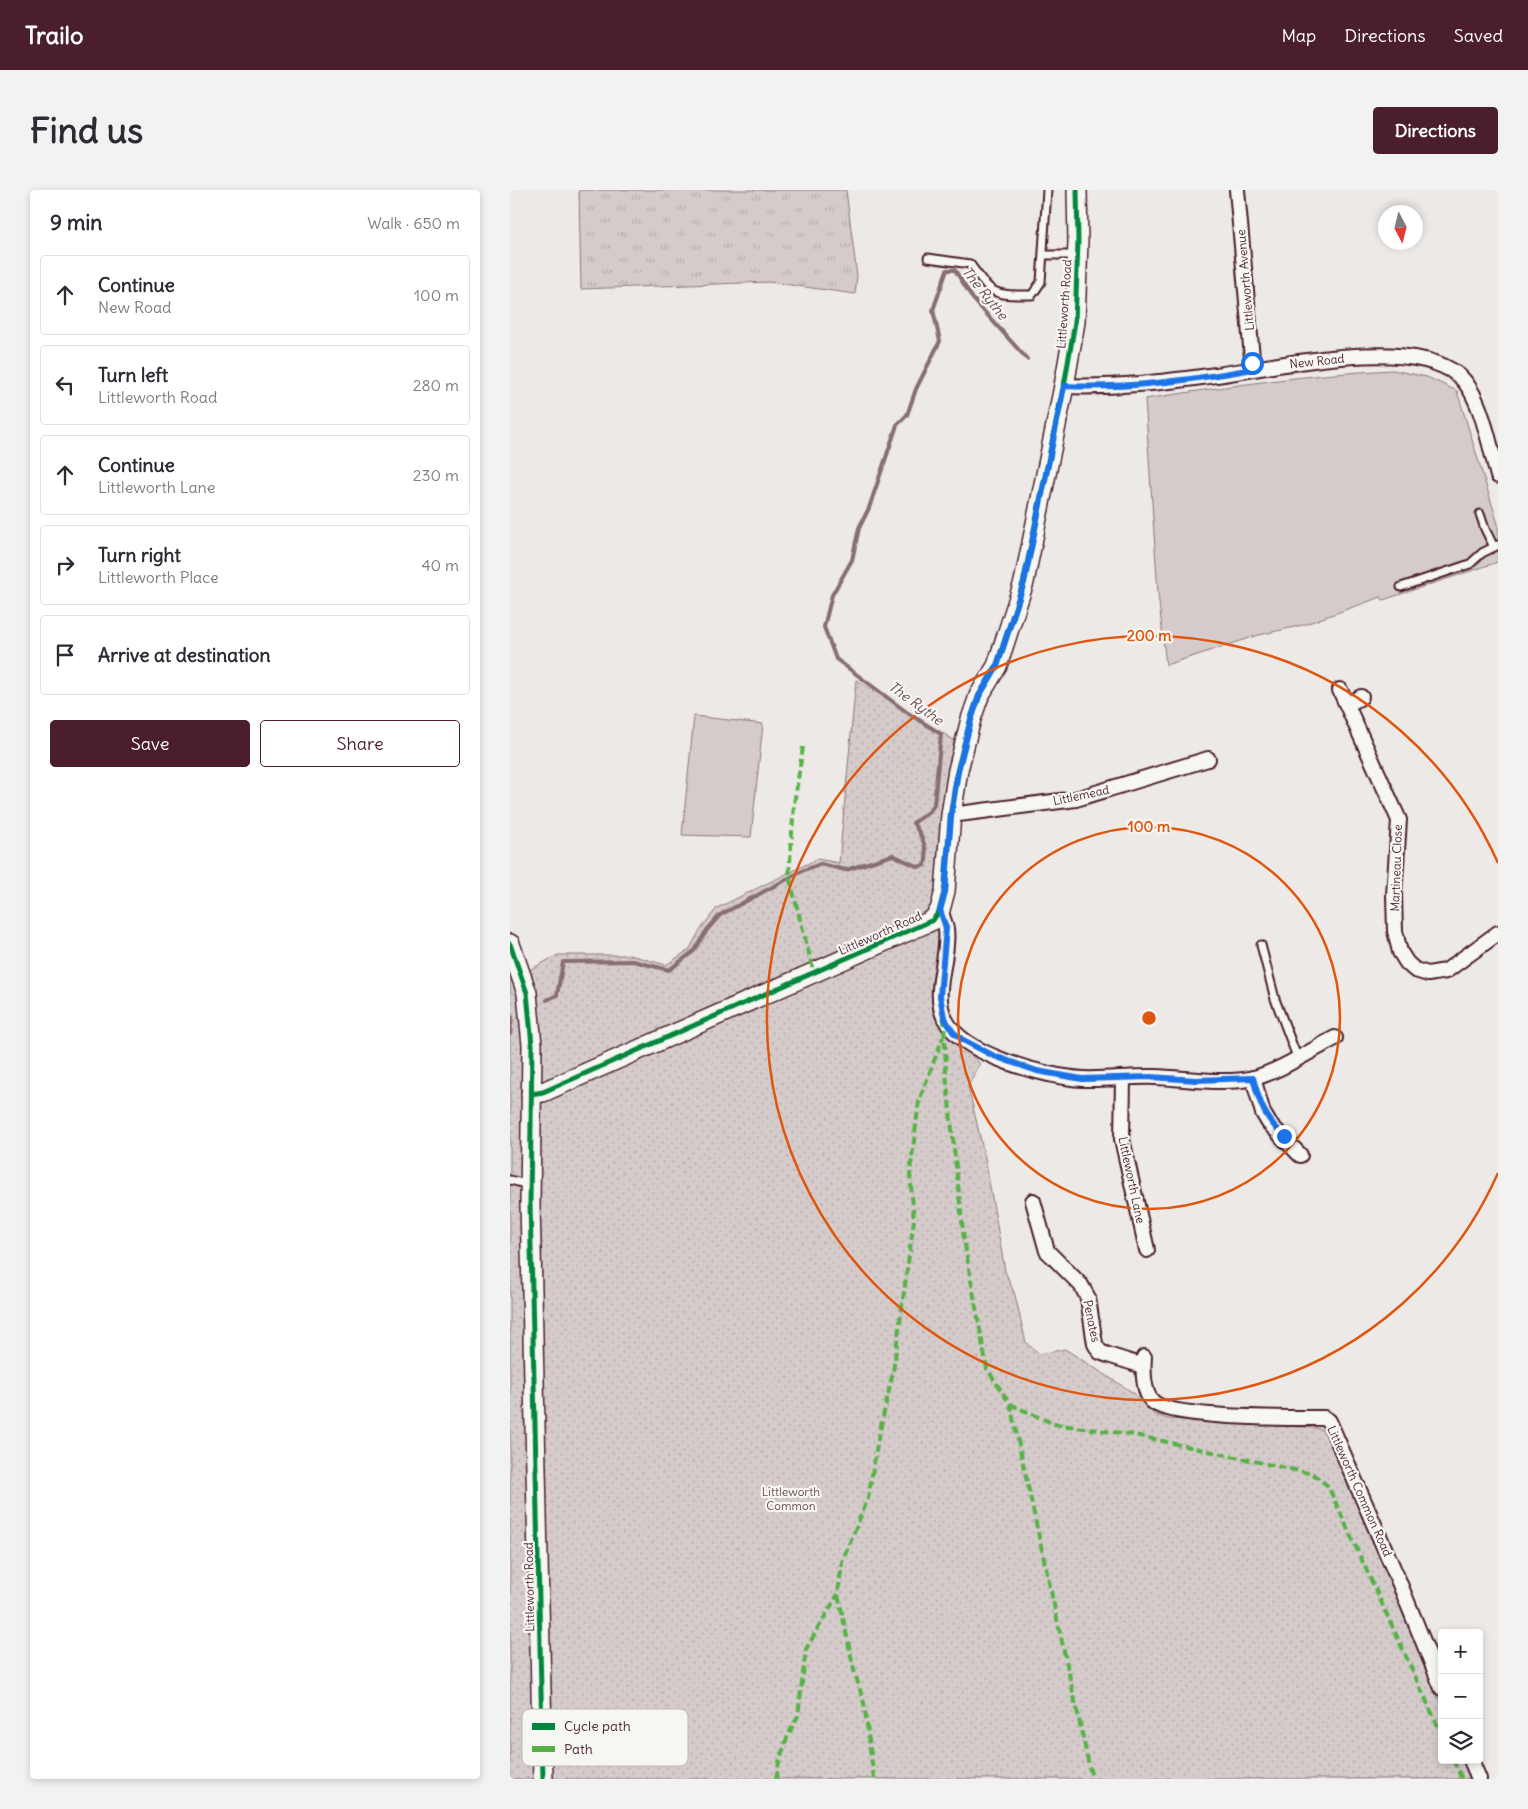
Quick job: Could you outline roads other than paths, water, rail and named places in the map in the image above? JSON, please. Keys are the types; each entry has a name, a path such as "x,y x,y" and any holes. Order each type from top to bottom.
{"street":[{"name":"Littleworth Road","path":"531,1094 543,1092 932,920 940,910 945,891 951,815 958,770 979,696 997,666 1024,582 1064,386 1074,322 1077,255 1076,190"},
{"name":"Littleworth Avenue","path":"1237,190 1253,369"},
{"name":"New Road","path":"1064,386 1132,385 1339,358 1384,356 1418,359 1447,367 1459,376 1476,401 1498,476"},
{"name":"Martineau Close","path":"1340,690 1399,820 1394,895 1395,931 1400,952 1407,963 1415,970 1428,974 1446,971 1498,933"},
{"path":"1347,704 1361,697"},
{"name":"Littlemead","path":"951,815 1076,799 1208,759"},
{"path":"940,910 946,928 940,996 944,1017 953,1032 994,1056 1037,1071 1082,1079 1150,1077 1196,1080 1253,1078 1335,1038"},
{"name":"Littleworth Road","path":"512,951 527,993 530,1016 530,1185 541,1709"},
{"path":"1253,1078 1263,1113 1269,1123 1299,1157"},
{"name":"Littleworth Lane","path":"1124,1079 1122,1138 1147,1250"},
{"name":"Penates","path":"1033,1201 1047,1251 1081,1285 1088,1298 1095,1344 1100,1352 1144,1361"},
{"name":"Littleworth Common Road","path":"1144,1361 1146,1386 1152,1401 1167,1410 1261,1417 1324,1418 1329,1421 1397,1576 1438,1678"},
{"path":"1473,1764 1479,1779"},
{"name":"Littleworth Road","path":"543,1766 543,1779"}],"lane":[{"path":"928,258 970,264 989,289 995,293 1032,295 1040,282 1044,255 1047,190"},
{"path":"1044,255 1077,255"},
{"path":"1401,587 1470,564 1496,546 1485,529 1480,514"},
{"path":"1261,945 1275,999 1297,1057"},
{"path":"510,1180 530,1185"}],"waterway":[{"name":"The Rythe","path":"547,1000 557,995 563,962 633,961 669,970 694,951 707,930 720,915 804,870 820,864 846,870 893,855 918,867 925,865 924,843 913,823 929,812 934,805 941,734 908,713 836,659 824,627 832,595 852,560 859,528 869,508 897,425 907,415 916,389 940,341 933,310 947,270 955,270 973,299 1027,359"},
{"name":"The Rythe","path":"510,1034 512,1017"}],"park label":[{"name":"Littleworth Common","path":"791,1498"}]}
